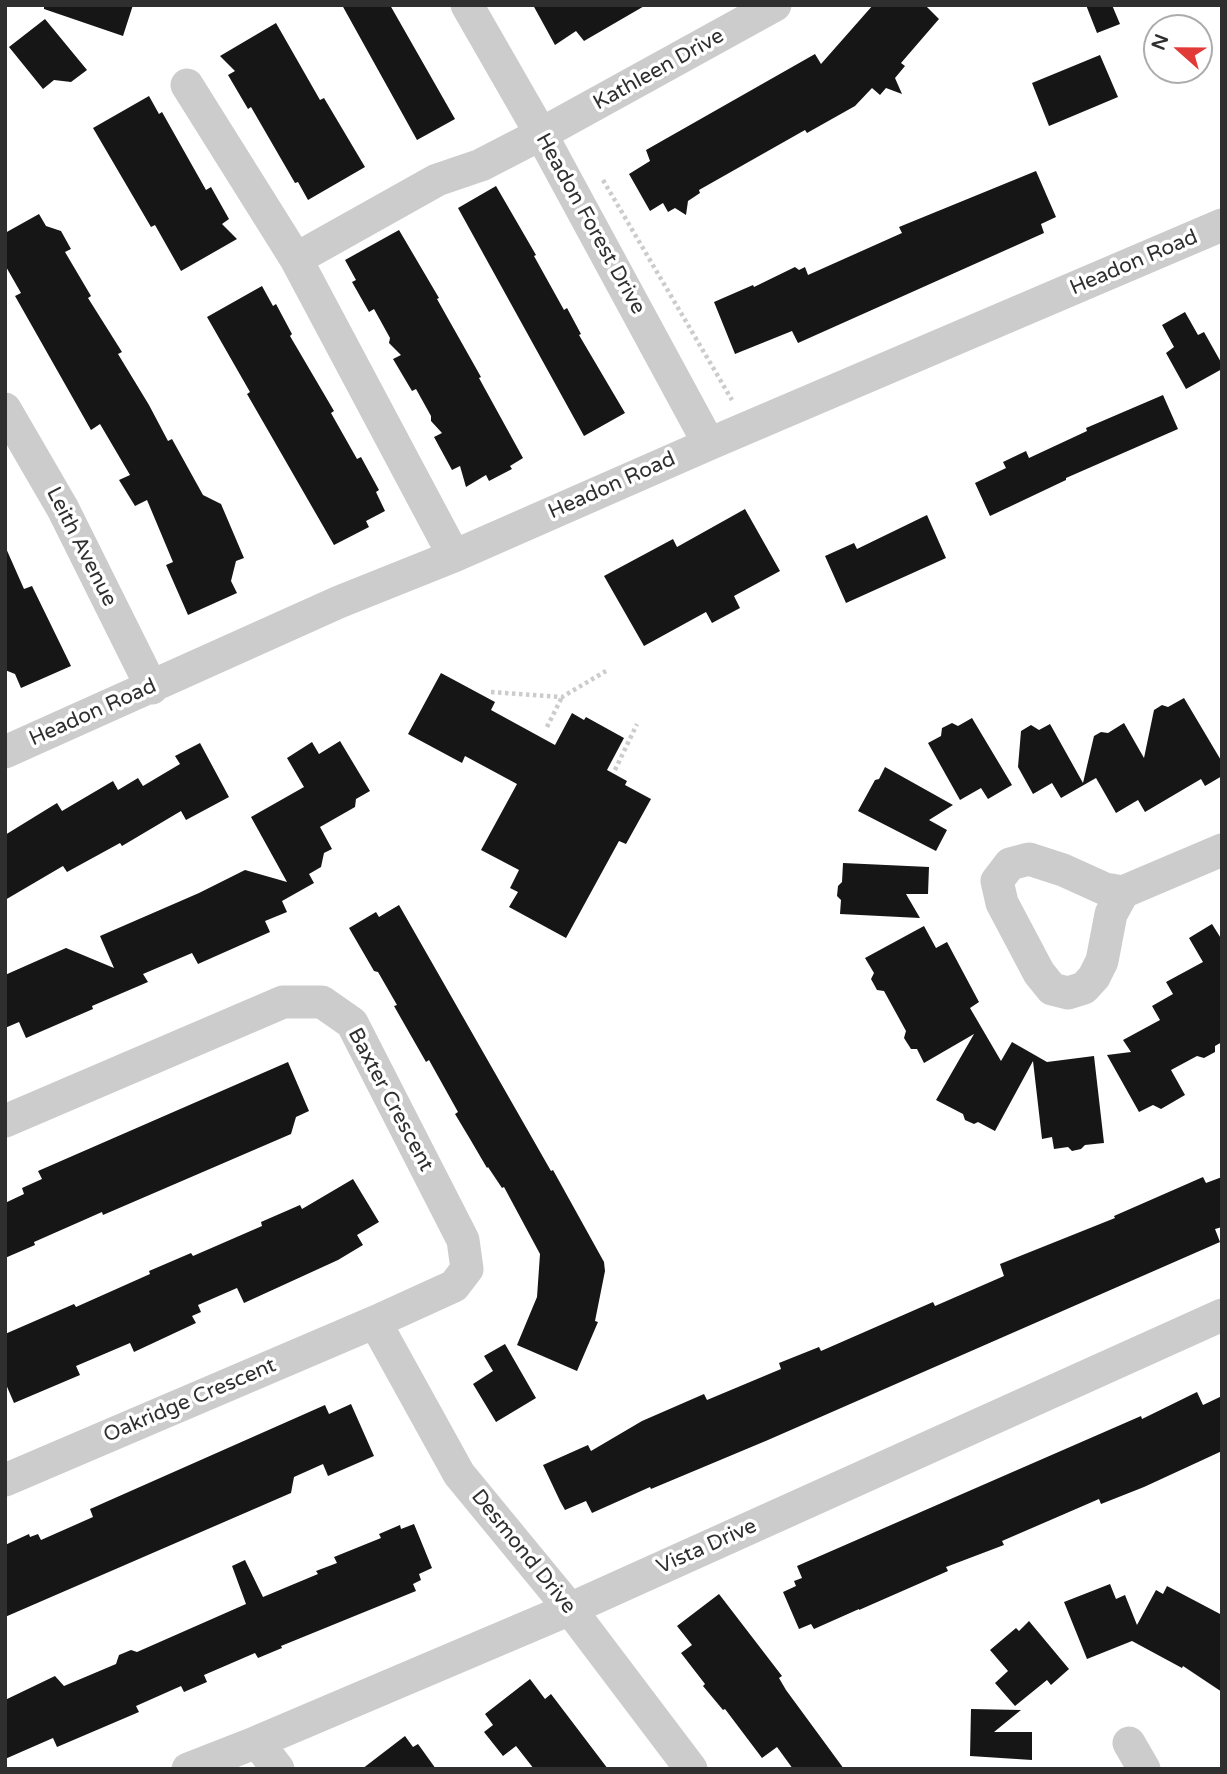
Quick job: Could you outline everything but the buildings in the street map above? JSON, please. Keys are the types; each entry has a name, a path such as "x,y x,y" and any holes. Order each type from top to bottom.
{"street":[{"name":"Headon Forest Drive","path":"467,5 541,134 709,443"},
{"name":"Kathleen Drive","path":"296,259 437,180 481,165 541,134 775,5"},
{"path":"187,85 296,259 454,556"},
{"name":"Headon Road","path":"5,752 339,602 454,556 709,443 1219,233"},
{"name":"Leith Avenue","path":"5,409 63,509 152,688"},
{"path":"1123,892 1222,850"},
{"name":"Baxter Crescent","path":"5,1121 283,1002 322,1002 352,1023 463,1241 467,1269 454,1286 375,1322"},
{"name":"Vista Drive","path":"188,1769 570,1609 1222,1315"},
{"name":"Oakridge Crescent","path":"5,1480 375,1322"},
{"name":"Desmond Drive","path":"375,1322 459,1474 570,1609 691,1769"},
{"path":"257,1742 278,1769"}],"path":[{"path":"602,178 732,400"},
{"path":"547,727 562,697 606,671"},
{"path":"491,692 562,697"},
{"path":"615,769 637,724"}]}
